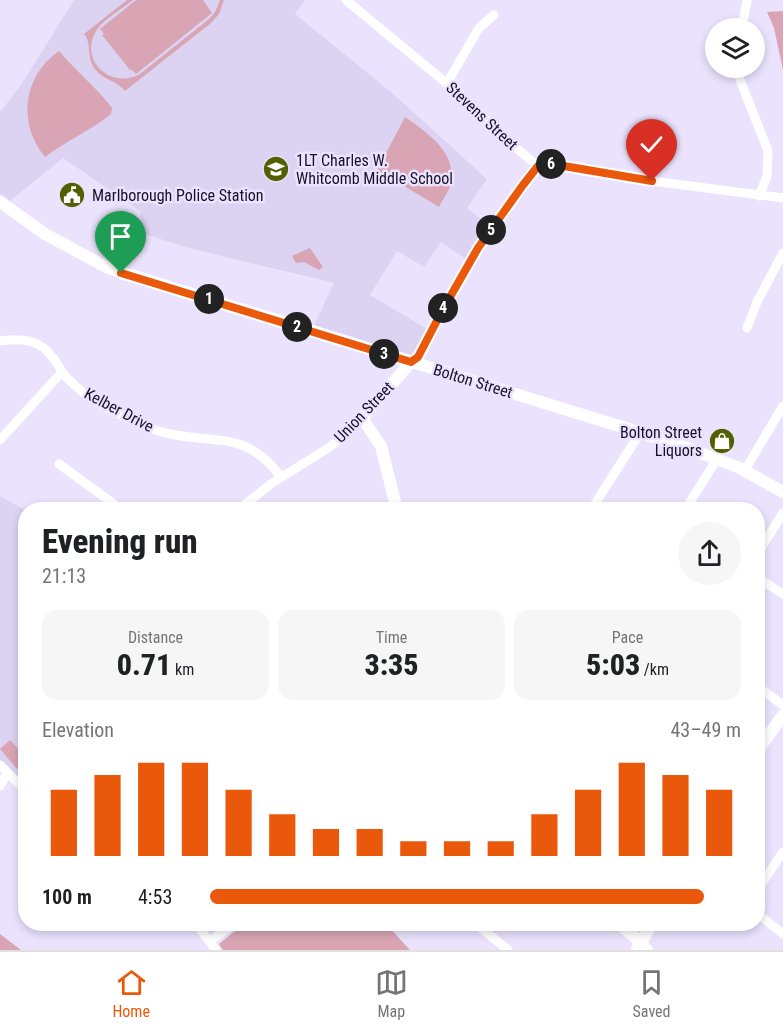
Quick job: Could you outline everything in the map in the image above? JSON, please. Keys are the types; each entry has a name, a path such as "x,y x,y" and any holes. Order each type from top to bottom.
{"main road":[{"name":"Bolton Street","path":"0,201 45,234 108,268 639,433 745,470 783,492"},
{"name":"Union Street","path":"362,418 411,362"},
{"path":"362,418 381,446 395,502"},
{"path":"765,740 783,715"},
{"path":"628,931 636,938 641,948"},
{"path":"641,948 649,931"}],"street":[{"name":"Stevens Street","path":"346,0 447,83 538,166"},
{"path":"744,18 747,0"},
{"path":"447,83 479,28 494,15"},
{"path":"740,78 768,151 767,176 759,196"},
{"path":"538,166 552,164 783,198"},
{"name":"Union Street","path":"411,362 418,357 478,248 538,166"},
{"path":"747,328 757,302 783,252"},
{"name":"Kelber Drive","path":"0,342 25,339 42,346 62,372 89,398 133,421 165,433 216,439 248,447 259,453 281,477"},
{"path":"0,440 62,372"},
{"path":"745,470 783,406"},
{"name":"Union Street","path":"248,502 281,477 330,447 362,418"},
{"path":"596,502 639,433"},
{"path":"690,502 717,459"},
{"path":"59,464 111,502"},
{"path":"765,542 783,513"},
{"path":"765,582 783,594"},
{"path":"765,692 783,705"},
{"path":"0,765 18,783"},
{"path":"0,786 7,773"},
{"path":"765,879 783,852"},
{"path":"765,920 783,934"},
{"path":"202,931 216,950"},
{"path":"210,941 224,931"},
{"path":"485,931 508,950"}],"shaded area":[{"name":"1LT Charles W. Whitcomb Middle School","path":"74,0 305,0 295,14 391,92 487,179 467,208 488,225 466,259 441,242 424,267 397,251 370,295 427,329 415,353 411,355 314,325 334,283 189,248 138,232 140,211 63,158 10,201 0,193 0,112 21,85"},
{"path":"127,0 133,0 101,25 94,35 91,46 92,55 102,71 120,78 130,78 140,74 209,19 220,0 224,0 219,14 211,23 125,91 95,69 84,34"},
{"path":"136,0 203,0 212,13 136,74 130,70 102,35 104,34 100,29"},
{"path":"783,11 783,70 774,28 767,12"},
{"path":"59,51 112,108 111,114 103,120 45,157 30,130 28,101 31,87 38,73"},
{"path":"405,117 432,137 446,154 450,164 452,175 450,186 439,207 404,186 397,186 375,174"},
{"path":"310,248 323,267 319,270 304,262 296,263 292,256"},
{"path":"0,496 18,506 18,778 0,760"},
{"path":"10,740 18,749 17,769 0,749"},
{"path":"235,931 392,931 410,950 223,950 219,944"},
{"path":"0,934 21,950 0,950"}],"place":[{"name":"1LT Charles W. Whitcomb Middle School","path":"276,169"},
{"name":"Marlborough Police Station","path":"72,195"},
{"name":"Bolton Street Liquors","path":"722,441"}],"route":[{"path":"121,273 411,362 418,357 455,286 478,248 538,166 552,164 652,181"}]}
